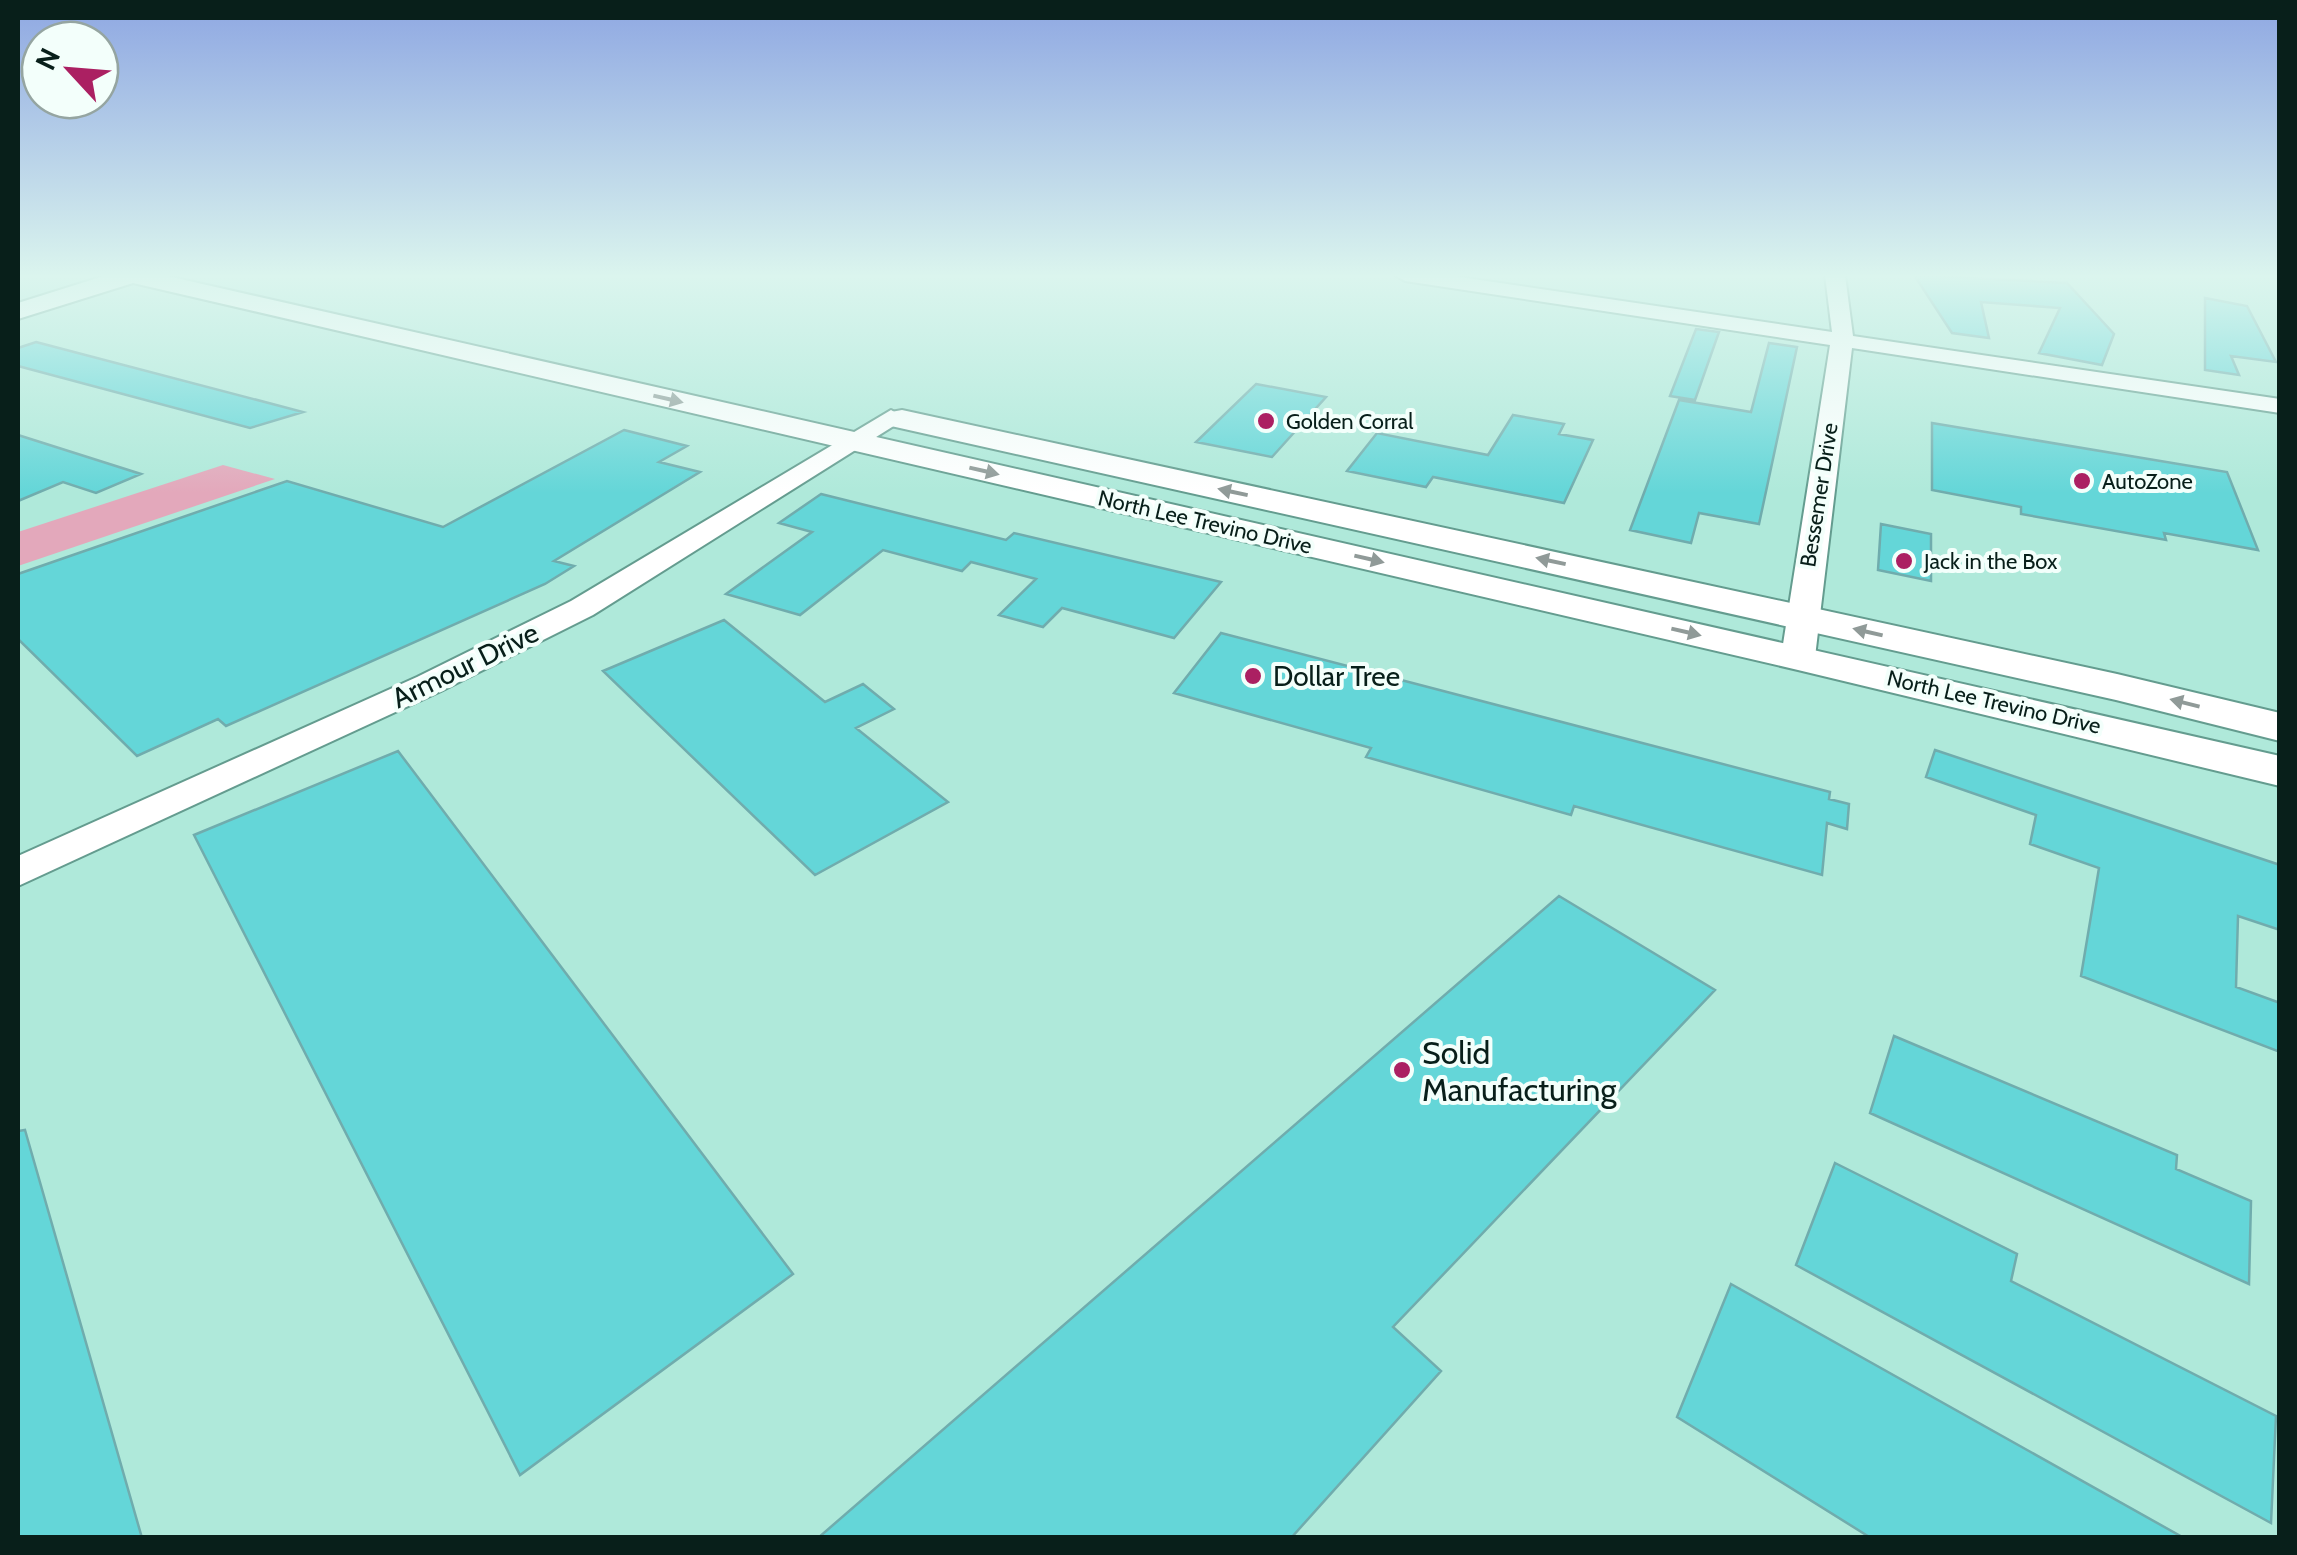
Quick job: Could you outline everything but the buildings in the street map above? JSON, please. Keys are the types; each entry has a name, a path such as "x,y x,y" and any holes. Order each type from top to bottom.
{"main road":[{"name":"North Lee Trevino Drive","path":"443,348 1798,656 2280,772"},
{"path":"480,356 499,348"},
{"name":"North Lee Trevino Drive","path":"572,348 1803,617 2280,728"},
{"path":"1282,539 1311,508"}],"street":[{"name":"Bessemer Drive","path":"1798,656 1841,348"},
{"path":"1892,348 2280,406"},
{"name":"Armour Drive","path":"18,872 429,684 582,608 891,417"}],"shaded area":[{"path":"223,465 275,479 18,566 18,532"}],"place":[{"name":"Golden Corral","path":"1266,421"},
{"name":"AutoZone","path":"2082,481"},
{"name":"Jack in the Box","path":"1904,561"},
{"name":"Dollar Tree","path":"1253,676"},
{"name":"Solid Manufacturing","path":"1402,1070"}]}
